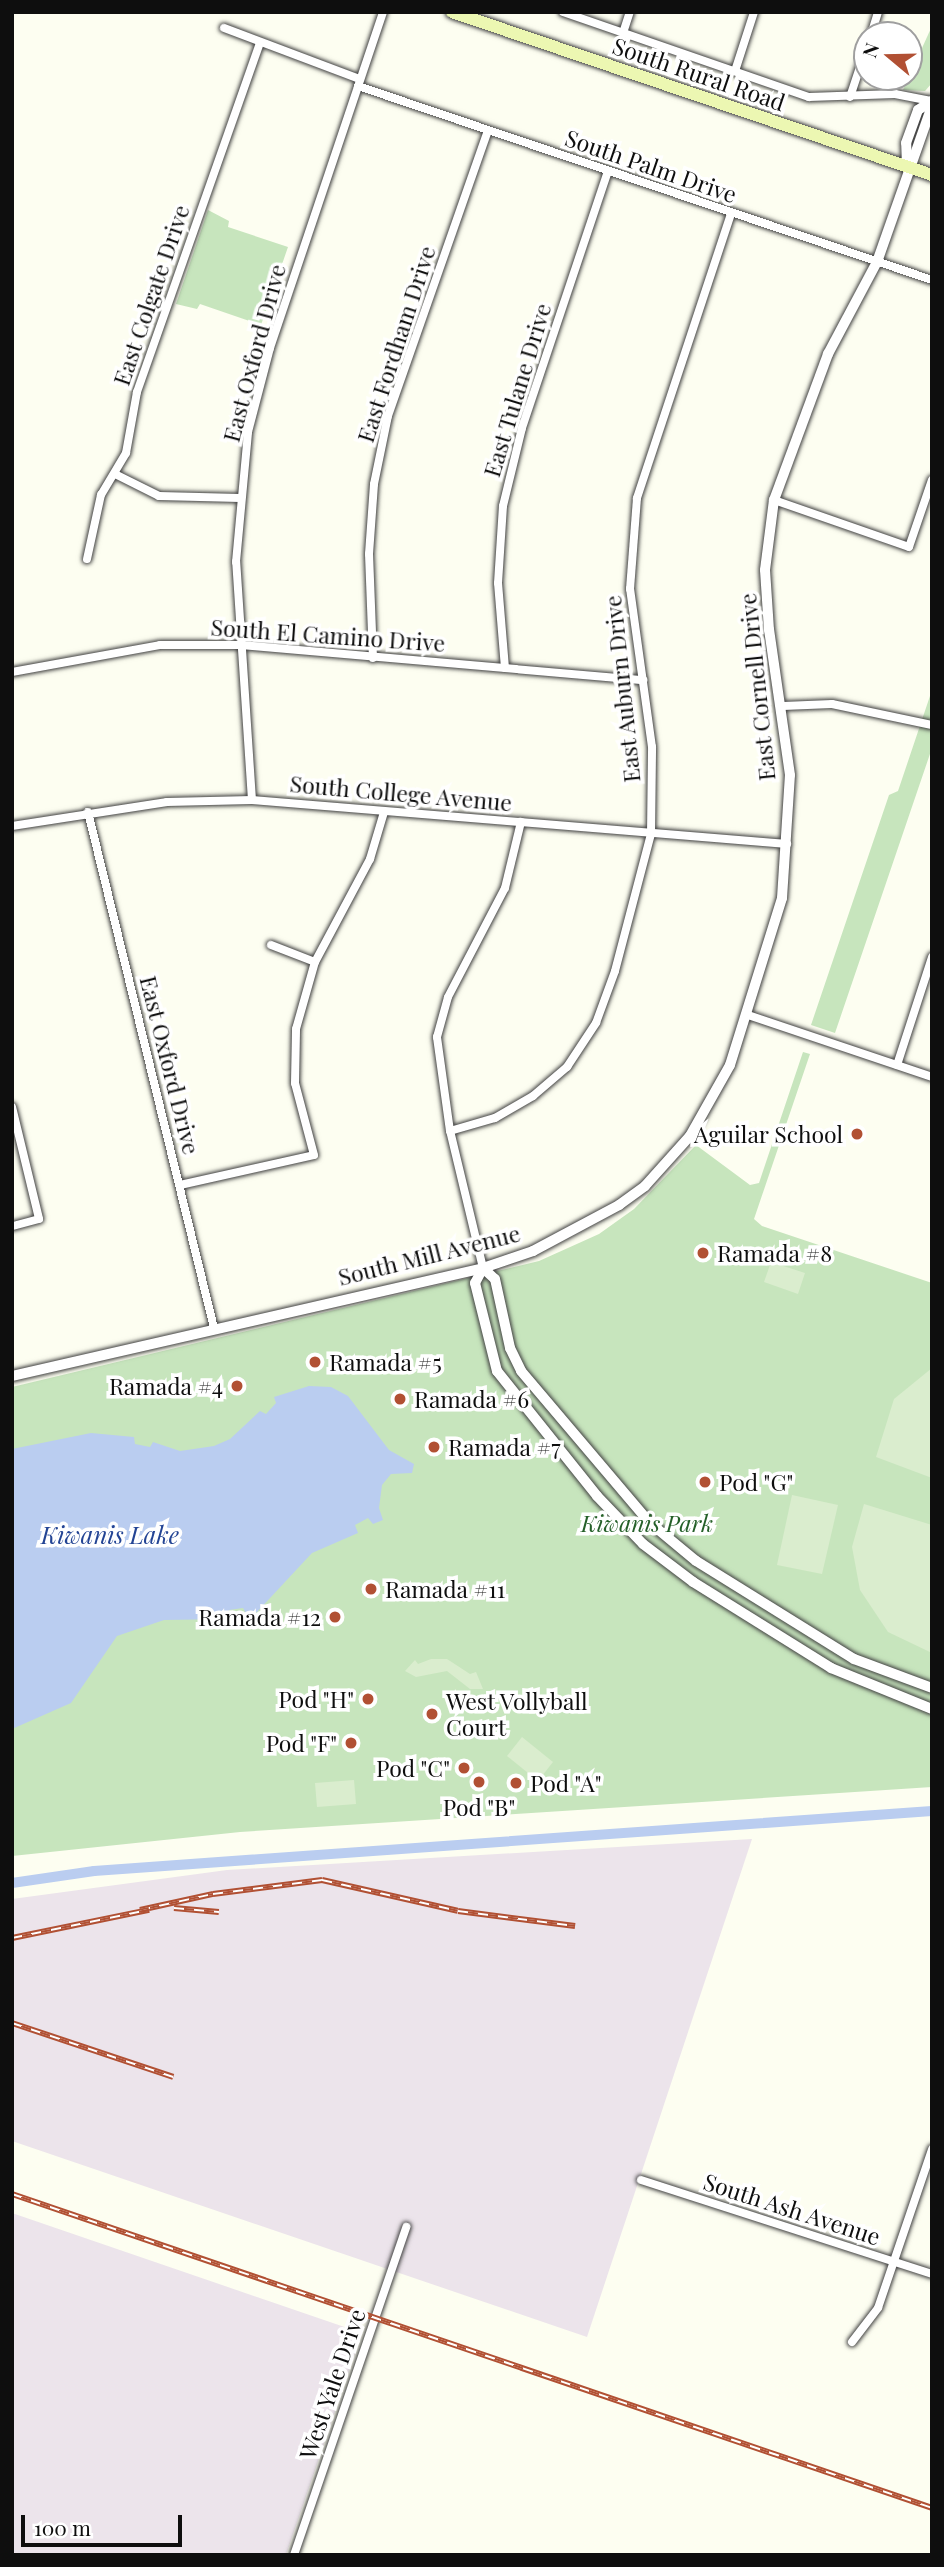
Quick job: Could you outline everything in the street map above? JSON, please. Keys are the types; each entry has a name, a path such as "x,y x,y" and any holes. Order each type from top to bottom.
{"main road":[{"name":"South Rural Road","path":"452,12 932,175"}],"street":[{"name":"East Oxford Drive","path":"252,800 236,562 248,432 270,348 383,12"},
{"path":"563,12 809,97 895,94 932,103"},
{"path":"623,33 630,12"},
{"path":"735,71 754,12"},
{"name":"South Palm Drive","path":"224,28 488,131 932,280"},
{"name":"East Colgate Drive","path":"87,559 101,495 126,453 137,392 260,43"},
{"path":"850,97 853,88"},
{"name":"East Cornell Drive","path":"748,1015 782,898 787,844 790,775 783,706 769,630 765,570 775,500 828,354 877,262 907,167 906,143 918,110 932,103"},
{"name":"East Fordham Drive","path":"373,658 369,554 374,484 388,416 488,131"},
{"name":"East Tulane Drive","path":"505,668 498,583 503,506 522,428 608,171"},
{"name":"East Auburn Drive","path":"450,1131 495,1118 533,1096 567,1067 596,1023 615,971 651,834 652,747 630,589 637,498 730,213"},
{"path":"115,474 159,496 240,498"},
{"path":"775,500 909,547 932,480"},
{"name":"South El Camino Drive","path":"12,672 160,645 241,645 643,680"},
{"path":"783,706 832,704 932,725"},
{"name":"South College Avenue","path":"12,826 88,812 167,802 252,800 787,844"},
{"path":"180,1185 314,1155 295,1083 296,1029 315,962 370,859 384,811"},
{"name":"East Oxford Drive","path":"88,812 214,1328"},
{"path":"521,822 505,888 448,997 438,1037 450,1131 483,1268 495,1279 510,1348 521,1371 649,1522 696,1561 844,1653 932,1688"},
{"path":"271,945 315,962"},
{"path":"897,1065 932,957"},
{"path":"748,1015 932,1077"},
{"name":"South Mill Avenue","path":"12,1376 483,1268 576,1232 645,1186 702,1118 723,1079 748,1015"},
{"path":"12,1107 39,1219 12,1226"},
{"path":"483,1268 475,1283 497,1371 597,1496 636,1537 693,1582 831,1668 932,1709"},
{"path":"482,1314 502,1309"},
{"path":"636,1537 649,1522"},
{"path":"852,2342 878,2308 932,2149"},
{"name":"South Ash Avenue","path":"641,2180 932,2274"},
{"name":"West Yale Drive","path":"294,2555 406,2227"}],"shaded area":[{"path":"752,1839 587,2337 12,2141 12,1899 227,1870"},
{"path":"12,2213 362,2333 286,2555 12,2555"}],"green space":[{"path":"932,26 932,83 925,91 923,91 923,46"},
{"path":"208,210 229,221 228,227 288,247 261,325 200,304 197,309 176,304"},
{"path":"932,690 932,748 835,1033 811,1025 889,795 898,791"},
{"name":"Kiwanis Park","path":"803,1052 810,1054 754,1219 762,1226 932,1283 932,1787 240,1832 12,1856 12,1387 539,1261 599,1234 634,1209 696,1145 750,1185 759,1183"},
{"path":"771,1262 805,1273 798,1294 764,1282"},
{"path":"932,1368 932,1478 876,1457 894,1399"},
{"path":"792,1495 838,1505 822,1574 777,1565"},
{"path":"864,1504 932,1525 932,1653 888,1632 860,1590 852,1547"},
{"path":"431,1659 447,1659 470,1674 476,1672 483,1689 470,1689 447,1671 416,1677 405,1671 415,1660 418,1664"},
{"path":"522,1737 553,1762 538,1781 507,1756"},
{"path":"354,1780 356,1804 317,1807 315,1783"}],"water":[{"name":"Kiwanis Lake","path":"309,1386 331,1387 348,1396 389,1450 414,1464 412,1473 391,1474 382,1485 379,1508 383,1520 373,1524 368,1518 355,1525 358,1533 312,1553 257,1612 247,1615 243,1608 229,1610 228,1619 164,1620 117,1636 71,1703 12,1729 12,1449 91,1433 134,1437 135,1444 150,1447 153,1442 180,1451 214,1446 230,1439 260,1411 266,1414 276,1403 274,1397"}],"waterway":[{"path":"12,1883 94,1871 932,1811"}],"railway":[{"path":"140,1910 213,1894 322,1880 458,1911 575,1926"},
{"path":"174,1908 219,1912"},
{"path":"12,1938 149,1910"},
{"path":"12,2023 173,2077"},
{"path":"12,2194 932,2508"}],"place":[{"name":"Aguilar School","path":"857,1134"},
{"name":"Ramada #8","path":"703,1253"},
{"name":"Ramada #5","path":"315,1362"},
{"name":"Ramada #4","path":"237,1386"},
{"name":"Ramada #6","path":"400,1399"},
{"name":"Ramada #7","path":"434,1447"},
{"name":"Pod \"G\"","path":"705,1482"},
{"name":"Ramada #11","path":"371,1589"},
{"name":"Ramada #12","path":"335,1617"},
{"name":"Pod \"H\"","path":"368,1699"},
{"name":"West Vollyball Court","path":"432,1714"},
{"name":"Pod \"F\"","path":"351,1743"},
{"name":"Pod \"C\"","path":"464,1768"},
{"name":"Pod \"B\"","path":"479,1782"},
{"name":"Pod \"A\"","path":"516,1783"}]}
